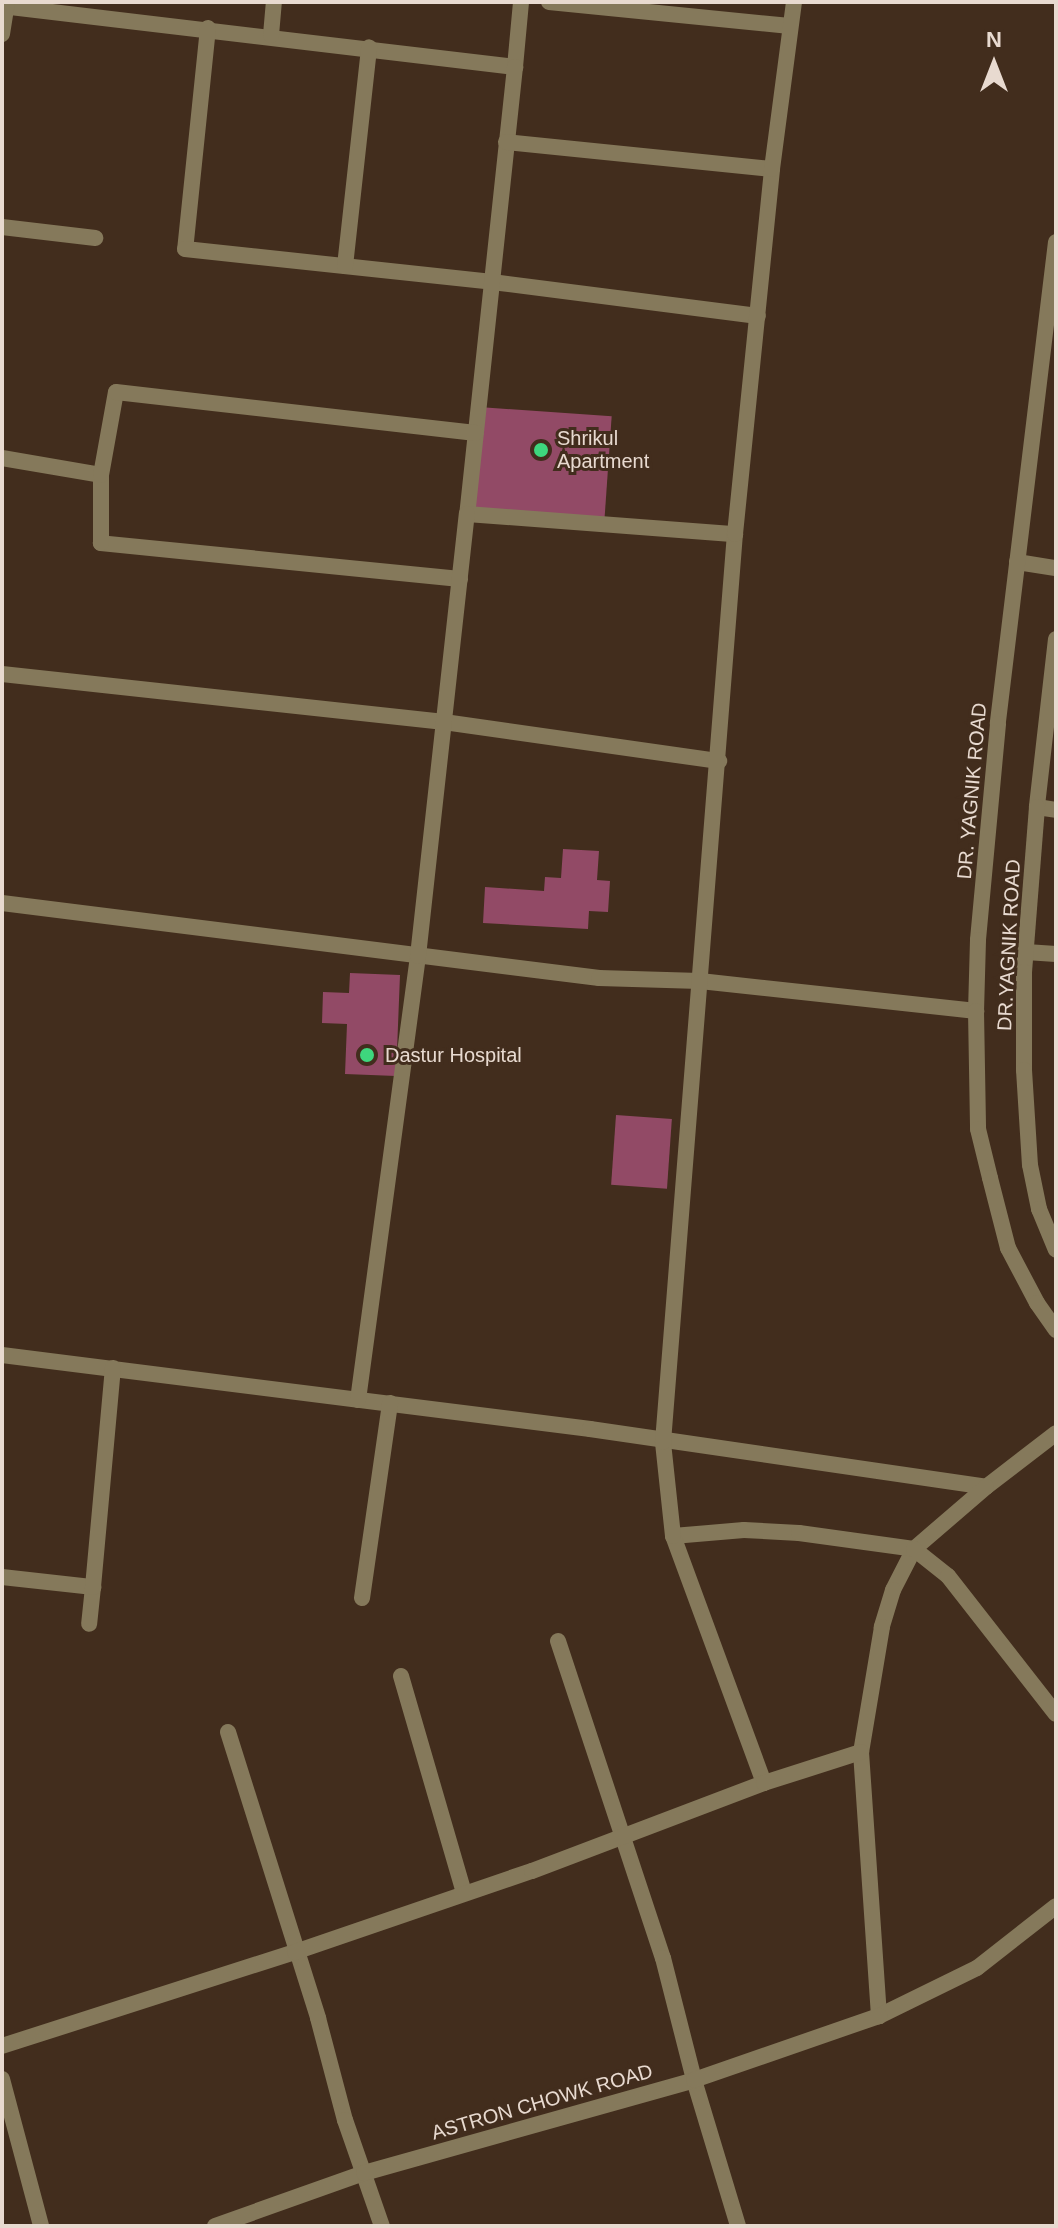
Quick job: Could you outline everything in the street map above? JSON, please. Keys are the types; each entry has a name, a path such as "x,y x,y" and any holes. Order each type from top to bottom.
{"street":[{"path":"271,35 274,2"},
{"path":"358,1400 418,956 521,2"},
{"path":"549,2 790,26"},
{"path":"764,1783 673,1536 663,1442 735,534 772,169 794,2"},
{"path":"2,34 5,5 515,67"},
{"path":"208,28 185,249 492,282 758,316"},
{"path":"345,266 369,47"},
{"path":"506,142 772,169"},
{"path":"2,227 95,238"},
{"name":"DR. YAGNIK ROAD","path":"1056,242 998,724 978,940 976,1011 978,1129 990,1178 1008,1248 1037,1303 1056,1330"},
{"path":"460,579 101,543 101,475 116,392 476,433"},
{"path":"2,458 101,475"},
{"path":"467,514 735,534"},
{"path":"1017,562 1056,568"},
{"name":"DR.YAGNIK ROAD","path":"1056,639 1052,732 1037,807 1026,952 1024,1070 1030,1165 1039,1209 1056,1250"},
{"path":"2,674 444,722 719,761"},
{"path":"1037,807 1056,810"},
{"path":"2,903 599,978 700,981 976,1011"},
{"path":"1026,952 1056,954"},
{"path":"2,1355 590,1429 986,1487"},
{"path":"89,1624 113,1368"},
{"path":"362,1598 390,1403"},
{"path":"879,2016 861,1752 882,1627 893,1590 914,1549 986,1487 1056,1433"},
{"path":"673,1536 744,1530 785,1532 914,1549 948,1576 1056,1714"},
{"path":"2,1577 93,1587"},
{"path":"558,1641 620,1838 663,1958 694,2080 738,2226"},
{"path":"401,1676 464,1893"},
{"path":"228,1732 318,2018 345,2120 382,2226"},
{"path":"2,2046 295,1952 620,1838 764,1783 861,1752"},
{"name":"ASTRON CHOWK ROAD","path":"215,2226 364,2173 694,2080 879,2016 977,1968 1056,1906"},
{"path":"2,2079 41,2226"}],"building":[{"name":"Shrikul Apartment","path":"479,407 612,416 604,524 471,515"},
{"path":"563,849 599,851 597,880 610,881 608,912 589,911 588,929 483,923 485,887 544,891 545,877 561,878"},
{"path":"350,973 400,975 396,1076 345,1074 347,1024 322,1023 323,992 349,993"},
{"path":"616,1115 672,1119 667,1189 611,1185"}],"place":[{"name":"Shrikul Apartment","path":"541,450"},
{"name":"Dastur Hospital","path":"367,1055"}]}
